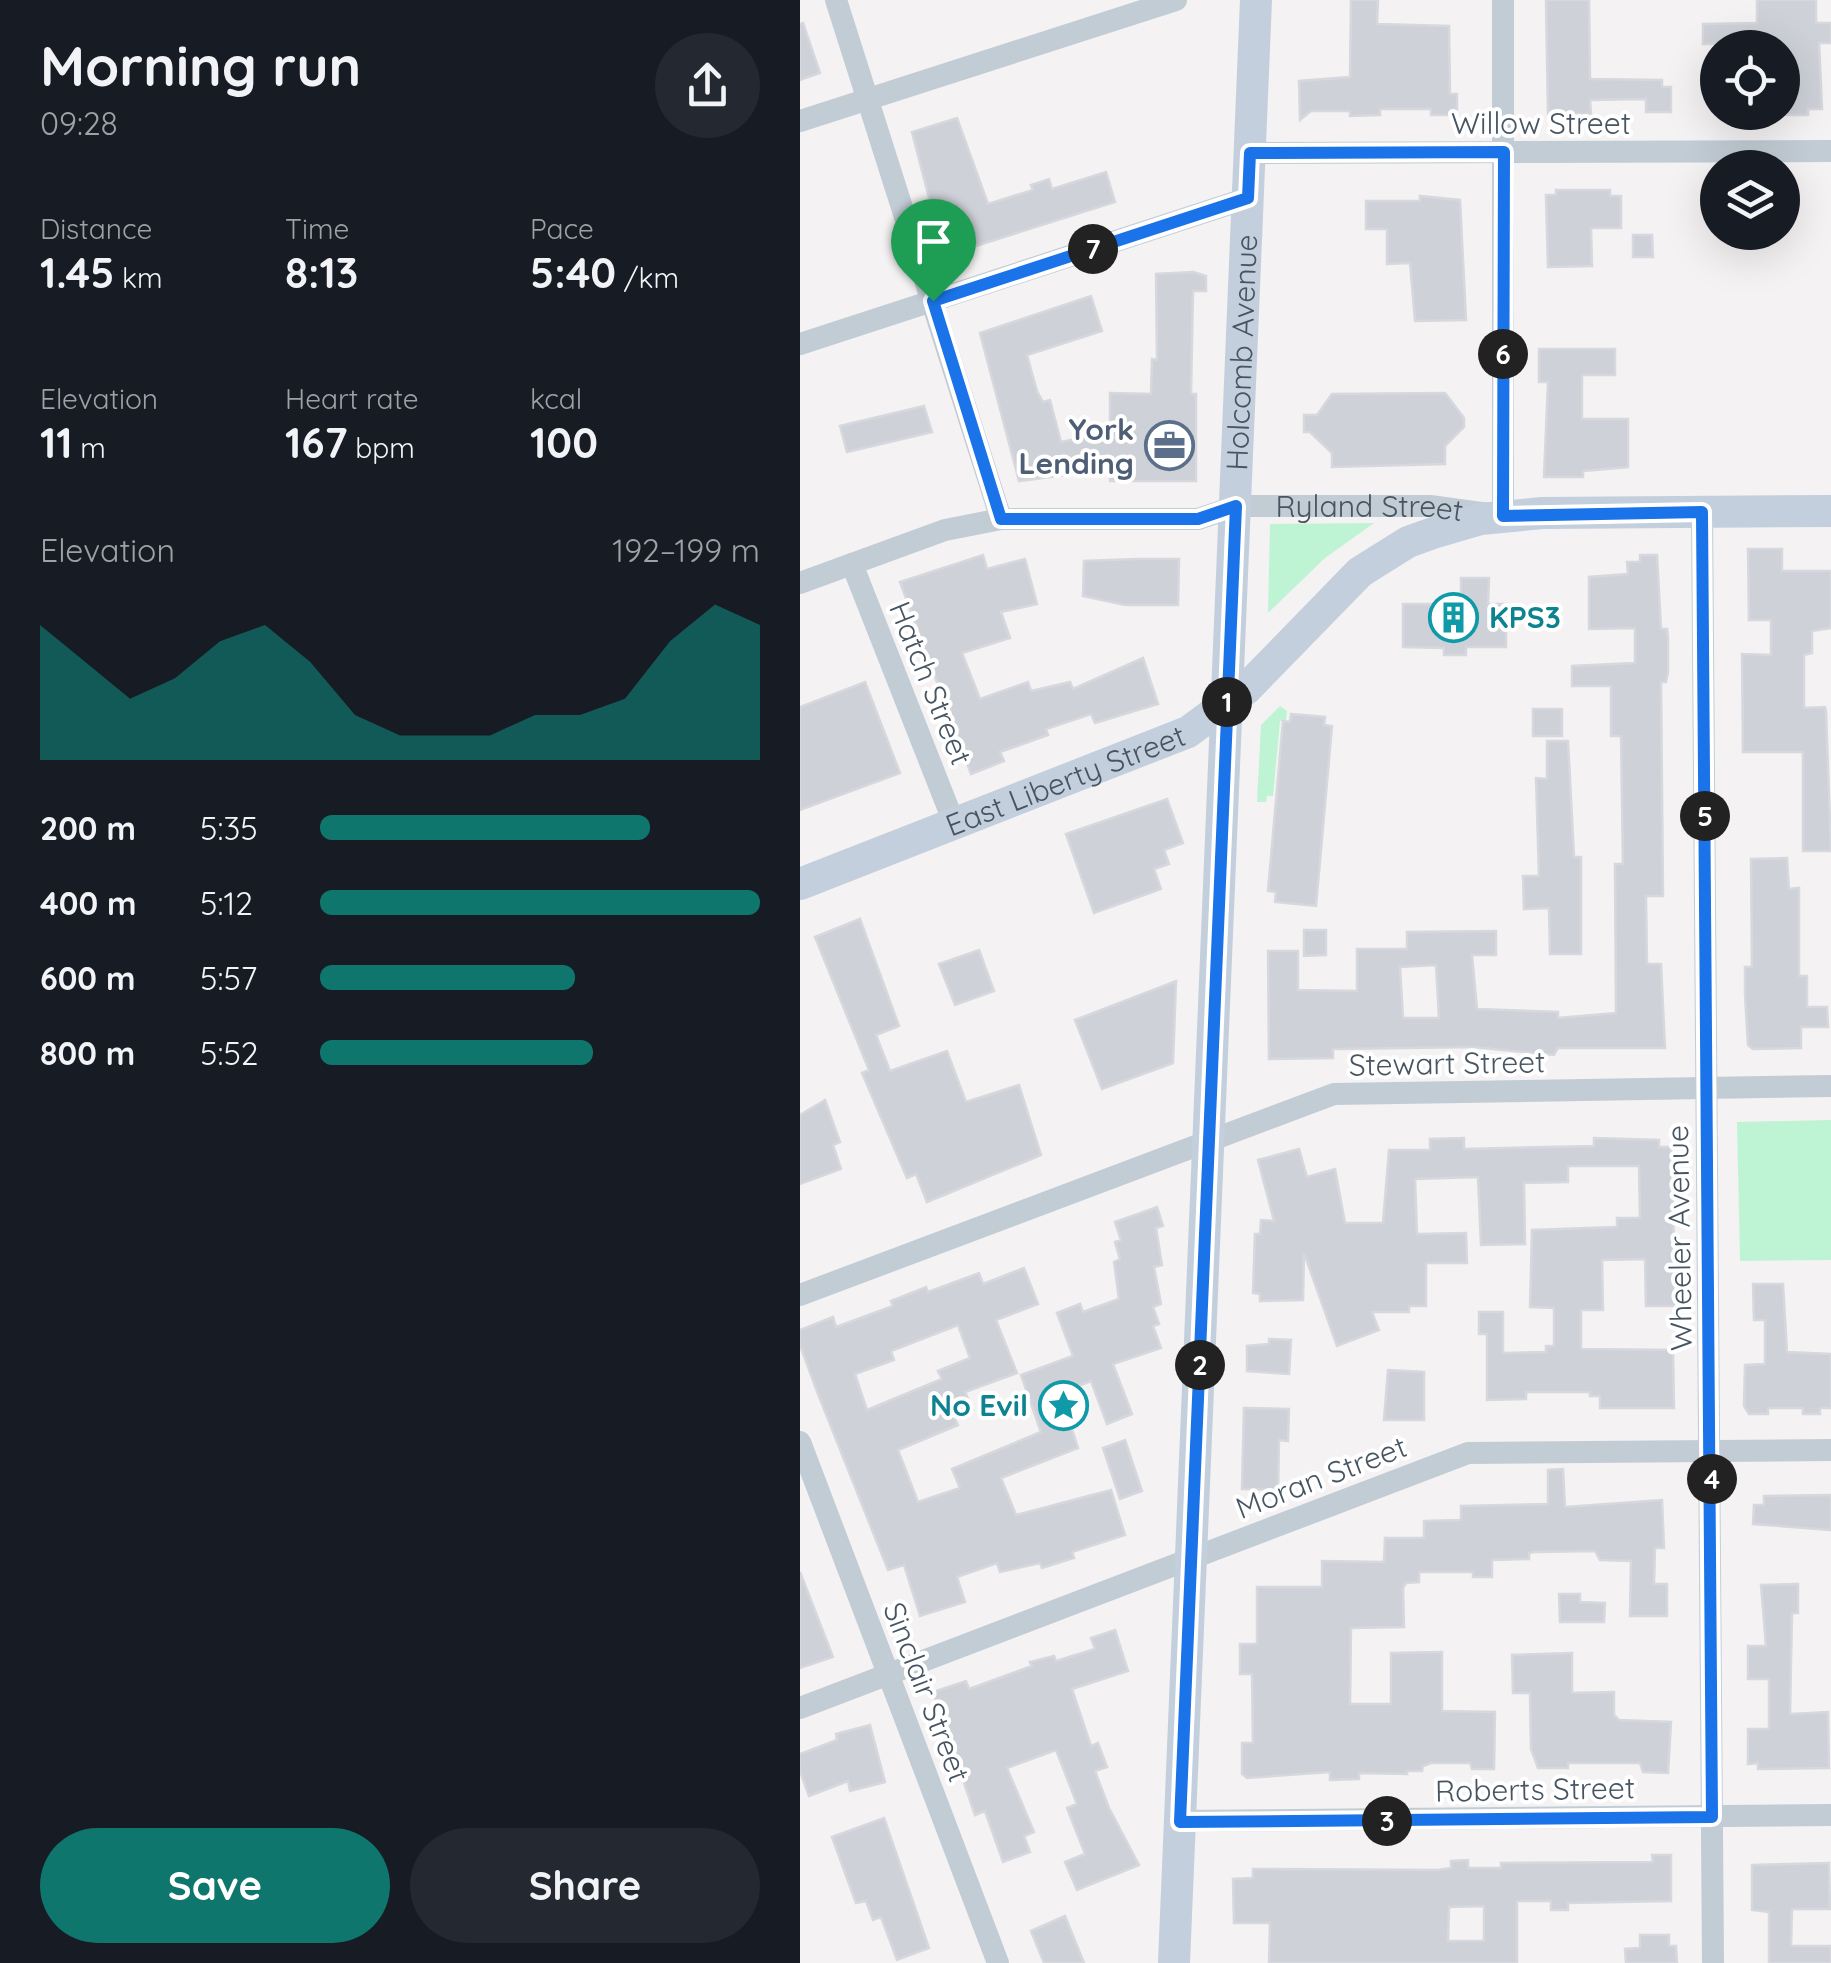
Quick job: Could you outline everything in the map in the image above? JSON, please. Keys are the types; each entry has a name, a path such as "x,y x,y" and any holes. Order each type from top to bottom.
{"street":[{"path":"836,0 1001,519"},
{"path":"800,121 1176,0"},
{"name":"Holcomb Avenue","path":"1174,1963 1256,0"},
{"path":"1503,516 1504,0"},
{"name":"Willow Street","path":"1250,153 1831,152"},
{"path":"800,344 1248,198"},
{"name":"Ryland Street","path":"800,583 945,530 1001,519 1198,519 1236,506 1430,506 1503,516 1831,512"},
{"name":"Wheeler Avenue","path":"1702,512 1713,1963"},
{"name":"East Liberty Street","path":"800,884 1159,746 1226,706 1360,572 1408,542 1503,516"},
{"name":"Hatch Street","path":"852,564 954,823"},
{"name":"Stewart Street","path":"800,1295 1334,1094 1831,1086"},
{"name":"Sinclair Street","path":"800,1442 998,1963"},
{"name":"Moran Street","path":"800,1708 1468,1453 1831,1450"},
{"name":"Roberts Street","path":"1180,1822 1831,1815"}],"green space":[{"path":"1374,523 1325,558 1268,613 1270,524"},
{"path":"1280,706 1287,711 1286,721 1280,721 1273,796 1267,796 1266,802 1257,802 1261,725"},
{"path":"1831,1120 1831,1260 1740,1261 1737,1122"}],"building":[{"path":"1351,0 1378,0 1377,24 1449,26 1450,94 1457,94 1457,109 1449,115 1431,115 1431,109 1380,109 1380,115 1350,116 1350,111 1311,111 1300,120 1299,81 1350,77"},
{"path":"1546,0 1589,0 1590,79 1662,80 1662,87 1671,87 1671,112 1646,112 1646,99 1590,100 1591,114 1548,114"},
{"path":"1757,0 1816,0 1816,23 1831,23 1831,43 1819,43 1822,109 1808,109 1808,115 1800,115 1800,30 1703,30 1703,24 1757,23"},
{"path":"803,23 820,73 800,80 800,24"},
{"path":"957,118 988,204 1033,190 1031,185 1049,179 1052,189 1106,172 1115,202 944,256 912,132"},
{"path":"1556,190 1610,190 1610,196 1621,196 1621,228 1591,228 1592,266 1548,267 1546,195 1556,195"},
{"path":"1420,196 1460,200 1466,320 1415,321 1410,263 1387,264 1387,229 1366,229 1366,201 1420,201"},
{"path":"1633,235 1652,235 1653,257 1633,257"},
{"path":"1193,272 1206,276 1206,291 1193,291 1191,394 1196,394 1196,481 1110,481 1110,469 1019,481 980,333 1091,296 1102,331 1027,355 1037,391 1043,402 1050,400 1061,442 1110,432 1110,393 1151,394 1152,359 1157,360 1156,274"},
{"path":"1539,349 1615,349 1615,375 1582,375 1582,419 1628,419 1628,467 1583,471 1583,477 1544,477 1548,382 1539,382"},
{"path":"1445,393 1464,418 1464,427 1445,446 1445,464 1332,467 1332,453 1310,432 1304,432 1304,415 1317,415 1332,394"},
{"path":"924,406 932,432 847,452 840,426"},
{"path":"1748,549 1782,549 1782,571 1831,571 1831,628 1812,631 1812,653 1804,655 1804,708 1825,707 1826,712 1831,851 1803,851 1803,752 1743,752 1742,654 1771,655 1771,620 1749,620"},
{"path":"983,555 987,569 1025,559 1037,604 1001,612 1010,638 962,653 980,699 1028,682 1031,691 1070,682 1073,689 1143,658 1158,704 1095,723 1091,714 1046,729 1048,735 1000,752 1004,761 971,774 900,582"},
{"path":"1640,555 1657,555 1661,629 1667,629 1668,638 1668,672 1666,682 1661,682 1663,896 1646,896 1647,964 1661,964 1665,1048 1558,1048 1554,1055 1473,1047 1333,1049 1333,1058 1269,1059 1268,951 1298,951 1298,990 1357,991 1357,949 1407,949 1407,932 1496,931 1496,955 1472,955 1477,1009 1558,1012 1558,1018 1616,1013 1615,864 1623,864 1621,736 1611,736 1611,686 1572,686 1572,666 1635,663 1635,628 1589,629 1589,577 1628,574 1627,562 1640,562","holes":["1436,965 1439,1018 1403,1018 1400,967"]},
{"path":"1179,559 1178,605 1125,605 1083,596 1084,561"},
{"name":"KPS3","path":"1461,578 1489,578 1488,604 1506,604 1506,647 1466,647 1466,655 1444,655 1444,648 1403,647 1403,604 1461,604"},
{"path":"865,682 900,773 800,810 800,707"},
{"path":"1533,709 1562,709 1562,736 1533,736"},
{"path":"1291,714 1325,717 1324,725 1332,726 1316,906 1275,902 1276,892 1268,891 1283,721 1290,722"},
{"path":"1547,741 1568,741 1574,857 1581,857 1581,954 1550,954 1549,908 1524,909 1523,876 1539,876 1536,778 1547,779"},
{"path":"1167,799 1183,843 1164,850 1169,864 1154,869 1161,889 1094,913 1066,834"},
{"path":"1787,858 1789,889 1799,888 1799,976 1807,976 1807,1007 1827,1007 1828,1027 1801,1027 1801,1048 1753,1049 1748,1045 1745,995 1745,967 1752,967 1751,859"},
{"path":"860,919 899,1026 876,1035 890,1071 947,1051 966,1102 1019,1085 1041,1155 927,1202 916,1174 907,1178 862,1073 869,1070 815,937"},
{"path":"1304,930 1326,930 1326,955 1304,956"},
{"path":"979,950 994,991 955,1005 939,964"},
{"path":"1176,981 1173,1063 1102,1089 1075,1020"},
{"path":"825,1100 840,1142 833,1145 841,1169 800,1184 800,1115"},
{"path":"1464,1138 1464,1149 1594,1146 1594,1138 1659,1140 1659,1147 1671,1147 1676,1306 1646,1306 1645,1259 1602,1260 1603,1310 1581,1310 1581,1349 1673,1350 1674,1408 1600,1408 1600,1396 1590,1396 1590,1392 1526,1392 1526,1399 1487,1400 1487,1334 1479,1334 1479,1312 1503,1312 1503,1353 1546,1352 1546,1346 1554,1346 1554,1308 1530,1307 1532,1230 1617,1227 1617,1218 1640,1218 1639,1166 1568,1166 1568,1182 1524,1183 1525,1244 1481,1245 1478,1177 1415,1179 1417,1234 1466,1233 1467,1263 1426,1263 1426,1306 1409,1306 1409,1312 1372,1312 1379,1330 1337,1346 1304,1253 1303,1300 1260,1301 1260,1294 1253,1293 1255,1234 1260,1234 1261,1220 1274,1221 1258,1160 1299,1149 1307,1177 1335,1169 1345,1223 1383,1223 1389,1150 1430,1150 1430,1139"},
{"path":"1157,1207 1163,1226 1156,1228 1162,1265 1154,1267 1161,1304 1153,1307 1159,1324 1153,1326 1161,1348 1113,1364 1132,1414 1107,1424 1091,1381 1060,1393 1078,1448 1001,1478 1016,1515 1111,1490 1125,1535 1072,1552 1074,1558 1042,1568 1040,1563 1000,1572 997,1563 957,1577 965,1602 920,1616 904,1565 888,1570 800,1345 800,1330 833,1317 836,1327 893,1306 891,1301 926,1287 928,1292 979,1273 983,1284 1024,1268 1038,1304 996,1320 1017,1373 965,1392 973,1410 954,1417 958,1425 898,1450 918,1502 960,1488 952,1469 1041,1432 1021,1375 1073,1356 1057,1313 1080,1304 1083,1312 1119,1299 1114,1262 1120,1259 1115,1242 1121,1240 1115,1222","holes":["958,1325 970,1358 938,1371 942,1379 867,1410 855,1374 894,1360 891,1351"]},
{"path":"1753,1284 1783,1284 1787,1352 1831,1354 1831,1408 1820,1408 1820,1414 1803,1414 1803,1408 1768,1408 1768,1414 1749,1414 1744,1406 1745,1365 1765,1364 1765,1320 1754,1320"},
{"path":"1269,1339 1291,1340 1289,1374 1247,1371 1247,1346 1269,1344"},
{"path":"1388,1370 1424,1372 1424,1420 1384,1420"},
{"path":"1244,1408 1289,1409 1288,1441 1279,1440 1278,1490 1242,1489"},
{"path":"1125,1440 1142,1491 1120,1499 1103,1448"},
{"path":"1563,1469 1565,1507 1662,1500 1664,1548 1655,1548 1654,1584 1667,1584 1667,1616 1630,1616 1631,1561 1600,1560 1595,1551 1534,1552 1529,1553 1529,1559 1492,1560 1492,1577 1473,1577 1473,1572 1419,1572 1419,1582 1406,1583 1403,1588 1404,1627 1351,1628 1350,1704 1391,1704 1391,1653 1442,1652 1442,1711 1495,1712 1494,1769 1472,1769 1470,1763 1431,1763 1423,1766 1422,1771 1406,1771 1407,1774 1359,1773 1359,1779 1330,1780 1330,1772 1247,1778 1242,1774 1242,1743 1253,1743 1252,1674 1240,1674 1240,1644 1257,1644 1257,1587 1322,1587 1322,1561 1384,1562 1385,1538 1424,1538 1424,1521 1461,1520 1461,1506 1548,1504 1548,1470"},
{"path":"1831,1495 1831,1530 1753,1524 1754,1505 1764,1505 1764,1496"},
{"path":"800,1572 833,1657 800,1668"},
{"path":"1798,1584 1798,1613 1792,1613 1790,1714 1828,1712 1829,1768 1758,1769 1758,1763 1748,1764 1748,1729 1769,1729 1769,1679 1748,1679 1748,1646 1766,1646 1761,1585"},
{"path":"1559,1594 1580,1594 1580,1602 1605,1603 1604,1622 1560,1622"},
{"path":"1115,1630 1128,1671 1072,1689 1091,1746 1098,1743 1107,1767 1095,1771 1109,1808 1139,1865 1077,1890 1065,1862 1085,1854 1067,1808 1077,1804 1056,1750 1007,1768 1034,1832 1024,1836 1030,1852 1003,1862 985,1811 975,1815 933,1692 966,1681 969,1689 1032,1666 1030,1662 1054,1656 1056,1661 1095,1649 1091,1638"},
{"path":"1572,1653 1572,1693 1614,1692 1614,1715 1619,1720 1671,1722 1668,1773 1643,1772 1640,1763 1568,1763 1568,1768 1538,1768 1531,1749 1530,1693 1513,1693 1512,1655"},
{"path":"870,1725 885,1782 850,1791 848,1781 809,1796 800,1771 800,1754 837,1740 836,1734"},
{"path":"884,1818 929,1948 897,1960 881,1917 873,1920 866,1901 856,1903 832,1837"},
{"path":"1652,1855 1671,1855 1671,1901 1568,1903 1568,1910 1551,1910 1551,1901 1517,1901 1517,1963 1269,1963 1270,1923 1234,1923 1233,1879 1253,1878 1253,1869 1438,1870 1451,1868 1451,1861 1468,1860 1468,1868 1501,1868 1501,1863 1653,1862","holes":["1484,1906 1484,1941 1448,1941 1449,1907"]},
{"path":"1829,1863 1830,1909 1792,1909 1791,1946 1831,1946 1831,1963 1769,1963 1769,1912 1752,1910 1752,1865"},
{"path":"1065,1916 1084,1963 1044,1963 1031,1931"},
{"path":"1640,1935 1669,1935 1669,1946 1676,1946 1677,1963 1626,1963 1625,1949 1640,1948"}],"place":[{"name":"York Lending","path":"1169,446"},
{"name":"KPS3","path":"1454,617"},
{"name":"No Evil","path":"1063,1405"}],"route":[{"path":"1504,152 1503,516 1702,512 1712,1817 1180,1822 1236,506 1198,519 1001,519 933,301 1248,198 1250,153 1504,152"}]}
